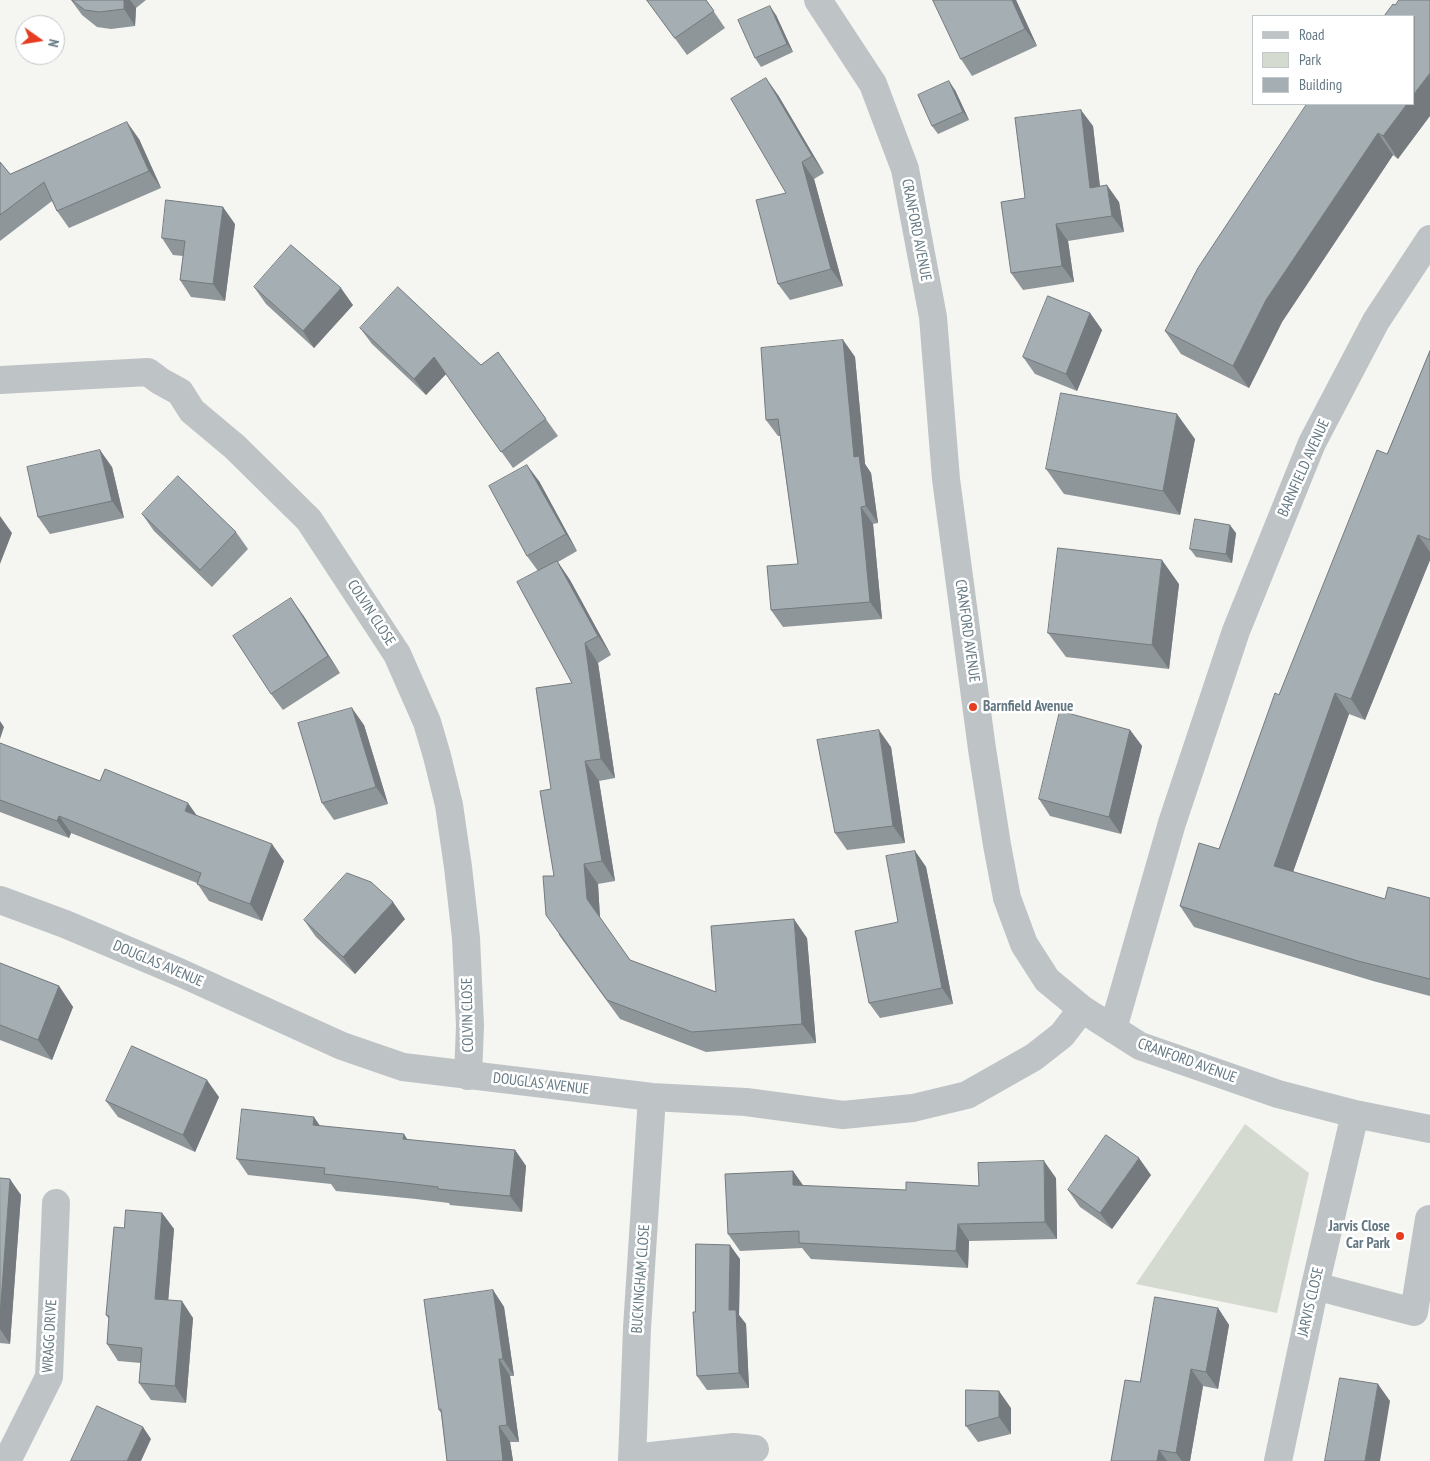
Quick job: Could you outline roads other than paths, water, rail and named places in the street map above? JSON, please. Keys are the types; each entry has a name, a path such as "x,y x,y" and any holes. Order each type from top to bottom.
{"street":[{"name":"CRANFORD AVENUE","path":"818,0 873,84 904,169 933,317 946,479 982,749 997,845 1008,898 1024,944 1047,980 1082,1009 1140,1046 1278,1094 1355,1114 1430,1129"},
{"name":"BARNFIELD AVENUE","path":"1113,1029 1172,823 1236,631 1312,443 1376,321 1430,239"},
{"name":"COLVIN CLOSE","path":"0,380 148,372 180,392 192,412 234,447 309,520 397,654 426,722 437,756 449,806 466,938 470,1026 468,1076"},
{"name":"DOUGLAS AVENUE","path":"0,900 65,924 181,973 342,1046 403,1068 652,1097 746,1102 843,1115 913,1108 967,1095 1034,1057 1062,1035 1082,1009"},
{"name":"BUCKINGHAM CLOSE","path":"632,1460 652,1097"},
{"name":"JARVIS CLOSE","path":"1278,1461 1315,1286 1355,1114"},
{"name":"WRAGG DRIVE","path":"7,1461 49,1377 56,1203"},
{"path":"1315,1286 1414,1312 1429,1220"},
{"path":"632,1460 734,1447 756,1449"}],"place":[{"name":"Barnfield Avenue","path":"973,707"},
{"name":"Jarvis Close Car Park","path":"1400,1236"}]}
